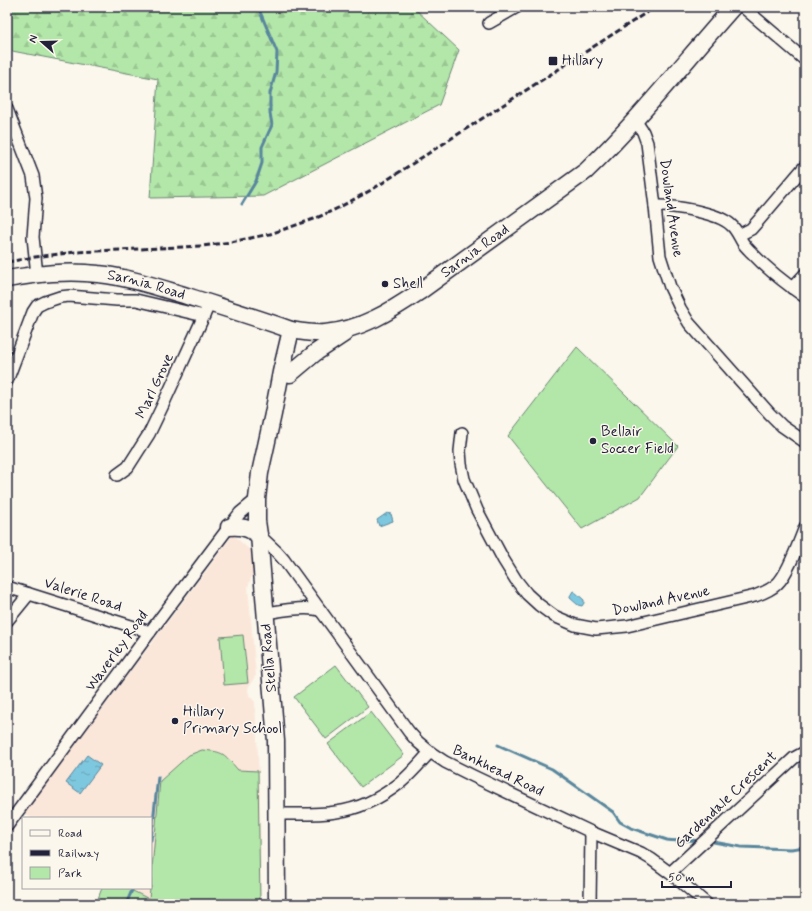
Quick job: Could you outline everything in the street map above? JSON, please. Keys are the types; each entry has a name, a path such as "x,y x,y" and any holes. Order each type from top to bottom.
{"main road":[{"name":"Sarnia Road","path":"7,279 37,274 75,272 117,276 151,285 207,310 296,331 326,333 354,327 391,311 586,171 607,151 635,120 733,7"},
{"path":"290,374 326,344 354,327"},
{"name":"Stella Road","path":"273,414 290,374 296,331"},
{"name":"Stella Road","path":"277,904 276,741 257,521 257,499 260,473 281,372 296,331"},
{"path":"229,528 238,527 250,529 259,535"}],"street":[{"path":"489,23 517,7"},
{"path":"743,7 805,60"},
{"path":"7,109 33,176 36,198 33,237 37,274"},
{"name":"Dowland Avenue","path":"635,120 643,132 647,142 660,256 670,287 680,308 689,323 770,414 782,426 805,442"},
{"path":"739,235 759,220 805,166"},
{"path":"655,206 674,206 715,216 725,220 731,225 739,235 743,244 752,253 772,272 805,297"},
{"path":"792,288 805,274"},
{"path":"7,381 32,312 37,306 52,299 70,296 136,300 207,310"},
{"name":"Marl Grove","path":"118,475 128,467 148,434 162,408 207,310"},
{"name":"Dowland Avenue","path":"462,433 460,451 464,479 477,510 503,559 527,594 554,616 575,625 596,629 627,626 756,596 768,591 778,583 786,570 805,527"},
{"name":"Waverley Road","path":"7,826 240,513 257,499"},
{"name":"Bankhead Road","path":"259,535 276,550 284,560 409,732 430,752 473,776 591,832 640,853 670,873 707,904"},
{"name":"Valerie Road","path":"7,587 150,632"},
{"path":"7,621 29,594"},
{"path":"266,613 307,608 321,611"},
{"path":"277,814 336,812 366,803 400,783 430,752"},
{"name":"Gardendale Crescent","path":"670,873 794,758 805,752"},
{"path":"590,904 591,832"}],"shaded area":[{"name":"Hillary Primary School","path":"233,535 251,551 253,573 248,587 256,675 248,690 249,695 255,702 260,792 261,904 149,904 149,899 129,889 152,889 152,817 30,817 24,813"}],"green space":[{"path":"7,7 413,7 459,50 439,105 263,196 150,198 158,79 7,50"},
{"name":"Bellair Soccer Field","path":"577,347 678,446 640,497 582,529 508,436"},
{"path":"243,635 248,683 224,685 220,637"},
{"path":"336,665 368,707 326,739 294,697"},
{"path":"371,712 404,755 361,787 328,744"},
{"path":"202,750 220,753 223,754 238,770 258,771 260,904 96,904 102,889 129,889 149,899 150,889 152,889 152,868 160,781 189,755"}],"water":[{"path":"387,513 391,514 393,521 379,526 377,520"},
{"path":"573,591 584,600 582,606 578,605 570,598"},
{"path":"87,755 101,765 80,793 66,783"}],"waterway":[{"path":"242,204 256,181 262,163 262,147 272,125 270,113 270,93 276,72 277,52 258,7"},
{"path":"498,745 552,769 613,812 620,822 631,828 667,840 701,841"},
{"path":"152,831 158,777"},
{"path":"708,841 741,847 791,849 805,847"},
{"path":"126,904 133,889"}],"railway":[{"path":"7,262 76,252 202,246 231,242 270,234 314,219 373,189 655,7"}],"place":[{"name":"Hillary","path":"553,61"},
{"name":"Shell","path":"385,284"},
{"name":"Bellair Soccer Field","path":"593,441"},
{"name":"Hillary Primary School","path":"175,721"}]}
